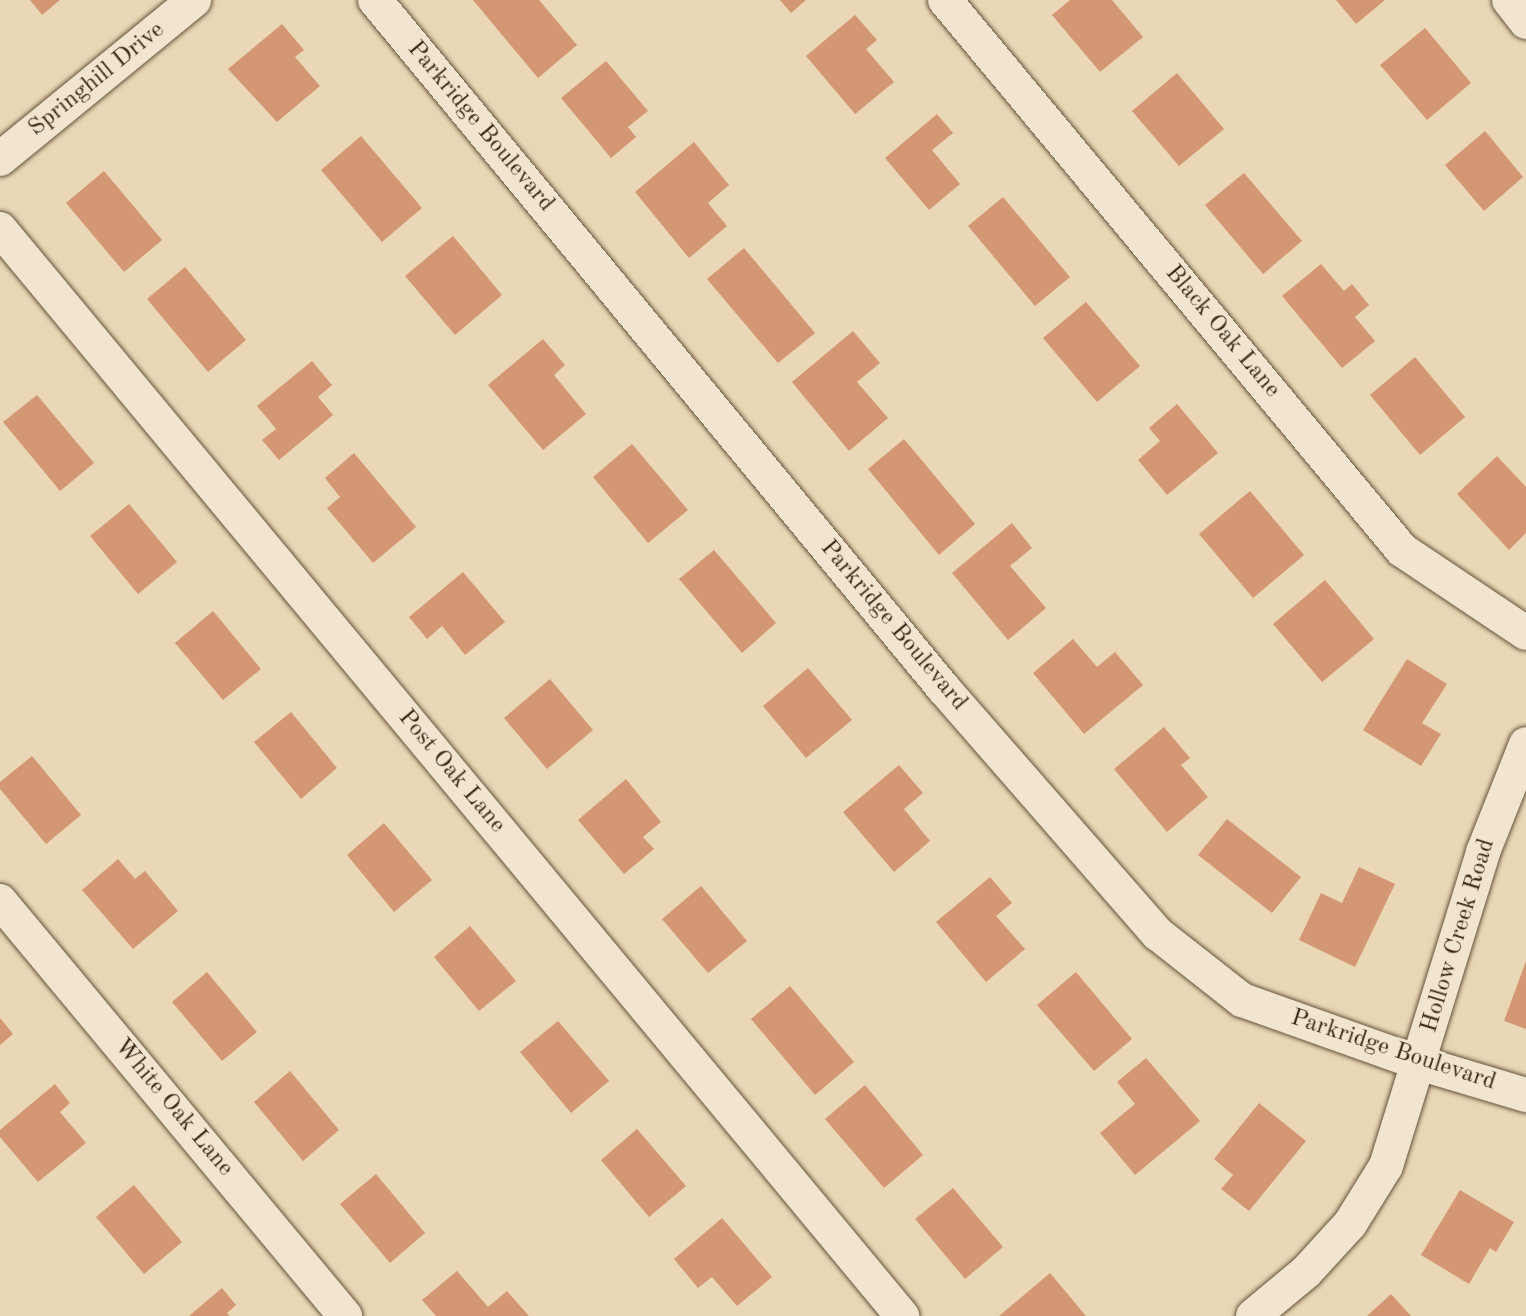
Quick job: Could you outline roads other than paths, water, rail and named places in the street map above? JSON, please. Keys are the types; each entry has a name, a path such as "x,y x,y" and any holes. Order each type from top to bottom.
{"street":[{"name":"Springhill Drive","path":"0,159 194,0"},
{"name":"Parkridge Boulevard","path":"375,0 944,689 1158,934 1242,1000 1419,1063 1526,1095"},
{"name":"Black Oak Lane","path":"945,0 1402,550 1526,633"},
{"path":"1509,0 1526,22"},
{"name":"Post Oak Lane","path":"0,229 902,1316"},
{"name":"Hollow Creek Road","path":"1253,1316 1306,1272 1350,1224 1386,1166 1483,852 1526,744"},
{"name":"White Oak Lane","path":"0,901 345,1316"}]}
